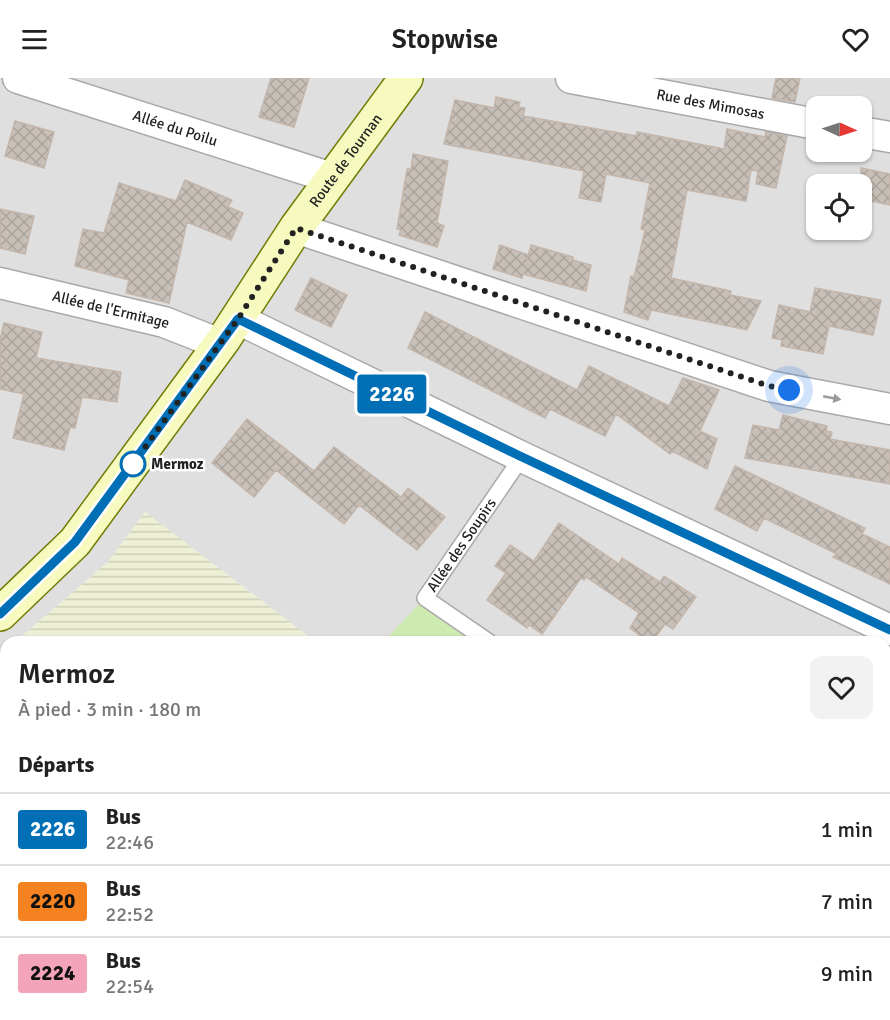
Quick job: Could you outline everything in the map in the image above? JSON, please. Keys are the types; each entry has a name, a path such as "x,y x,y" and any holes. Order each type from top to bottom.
{"main road":[{"name":"Route de Tournan","path":"0,614 75,542 229,331 296,228 406,78"}],"street":[{"name":"Allée du Poilu","path":"18,78 332,178"},
{"name":"Rue des Mimosas","path":"571,78 806,122"},
{"path":"872,134 890,137"},
{"path":"296,228 769,386 890,409"},
{"name":"Allée de l'Ermitage","path":"0,283 164,322 229,331 522,457 890,630"}],"lane":[{"name":"Allée des Soupirs","path":"480,636 425,598 522,457"}],"shaded area":[{"path":"0,78 890,78 890,636 308,636 145,512 108,562 22,636 0,636"}],"green space":[{"path":"145,512 308,636 22,636 108,562"},
{"path":"425,598 480,636 389,636"}],"building":[{"path":"271,78 309,78 294,127 259,117"},
{"path":"776,78 800,78 795,102 772,98"},
{"path":"496,97 520,102 518,107 525,108 523,116 637,136 637,132 724,149 727,129 765,137 766,132 787,136 776,188 756,184 758,171 751,170 746,201 687,190 671,278 731,291 730,295 761,301 747,330 651,310 648,320 624,312 631,276 634,277 645,230 641,229 650,183 606,174 601,202 579,198 584,171 444,144 455,100 494,108"},
{"path":"15,121 54,132 44,168 5,156"},
{"path":"413,154 448,161 437,223 444,226 437,247 399,235 401,230 397,229 407,169 411,169"},
{"path":"861,168 890,174 890,205 872,201 872,174 861,174"},
{"path":"185,180 232,200 228,207 243,213 231,240 187,222 169,303 126,293 129,280 75,266 83,229 104,233 119,183 176,201"},
{"path":"0,209 34,216 25,254 0,248"},
{"path":"500,245 528,255 527,260 531,245 573,257 573,260 591,265 586,291 523,274 522,278 493,269"},
{"path":"311,278 347,295 331,327 295,310"},
{"path":"815,288 881,300 873,335 829,326 823,354 781,346 782,340 772,338 779,305 810,312"},
{"path":"425,312 577,390 589,366 669,406 683,378 719,390 700,431 717,439 707,469 672,451 670,454 616,414 605,436 550,409 545,418 408,348"},
{"path":"4,323 42,332 36,358 121,372 117,402 82,397 75,428 70,427 64,450 13,438 24,394 0,389 0,340"},
{"path":"783,415 827,426 826,431 832,432 830,439 890,450 890,484 745,458 753,425 779,430"},
{"path":"247,419 314,471 334,447 401,497 408,488 445,517 417,550 359,505 344,524 276,470 254,497 212,463"},
{"path":"735,466 865,528 862,534 890,547 890,584 833,557 837,554 764,518 757,531 715,509"},
{"path":"559,523 619,564 622,558 660,582 664,576 696,597 673,629 665,624 656,636 641,636 630,628 639,613 586,577 584,580 581,578 542,634 529,625 527,628 487,600 506,573 495,566 510,545 534,561"}],"bus line":[{"name":"2226","path":"0,614 75,542 238,319 522,457 890,630"}],"place":[{"name":"Mermoz","path":"133,464"}],"route":[{"path":"133,464 238,319 296,228 769,386 789,390"}]}
